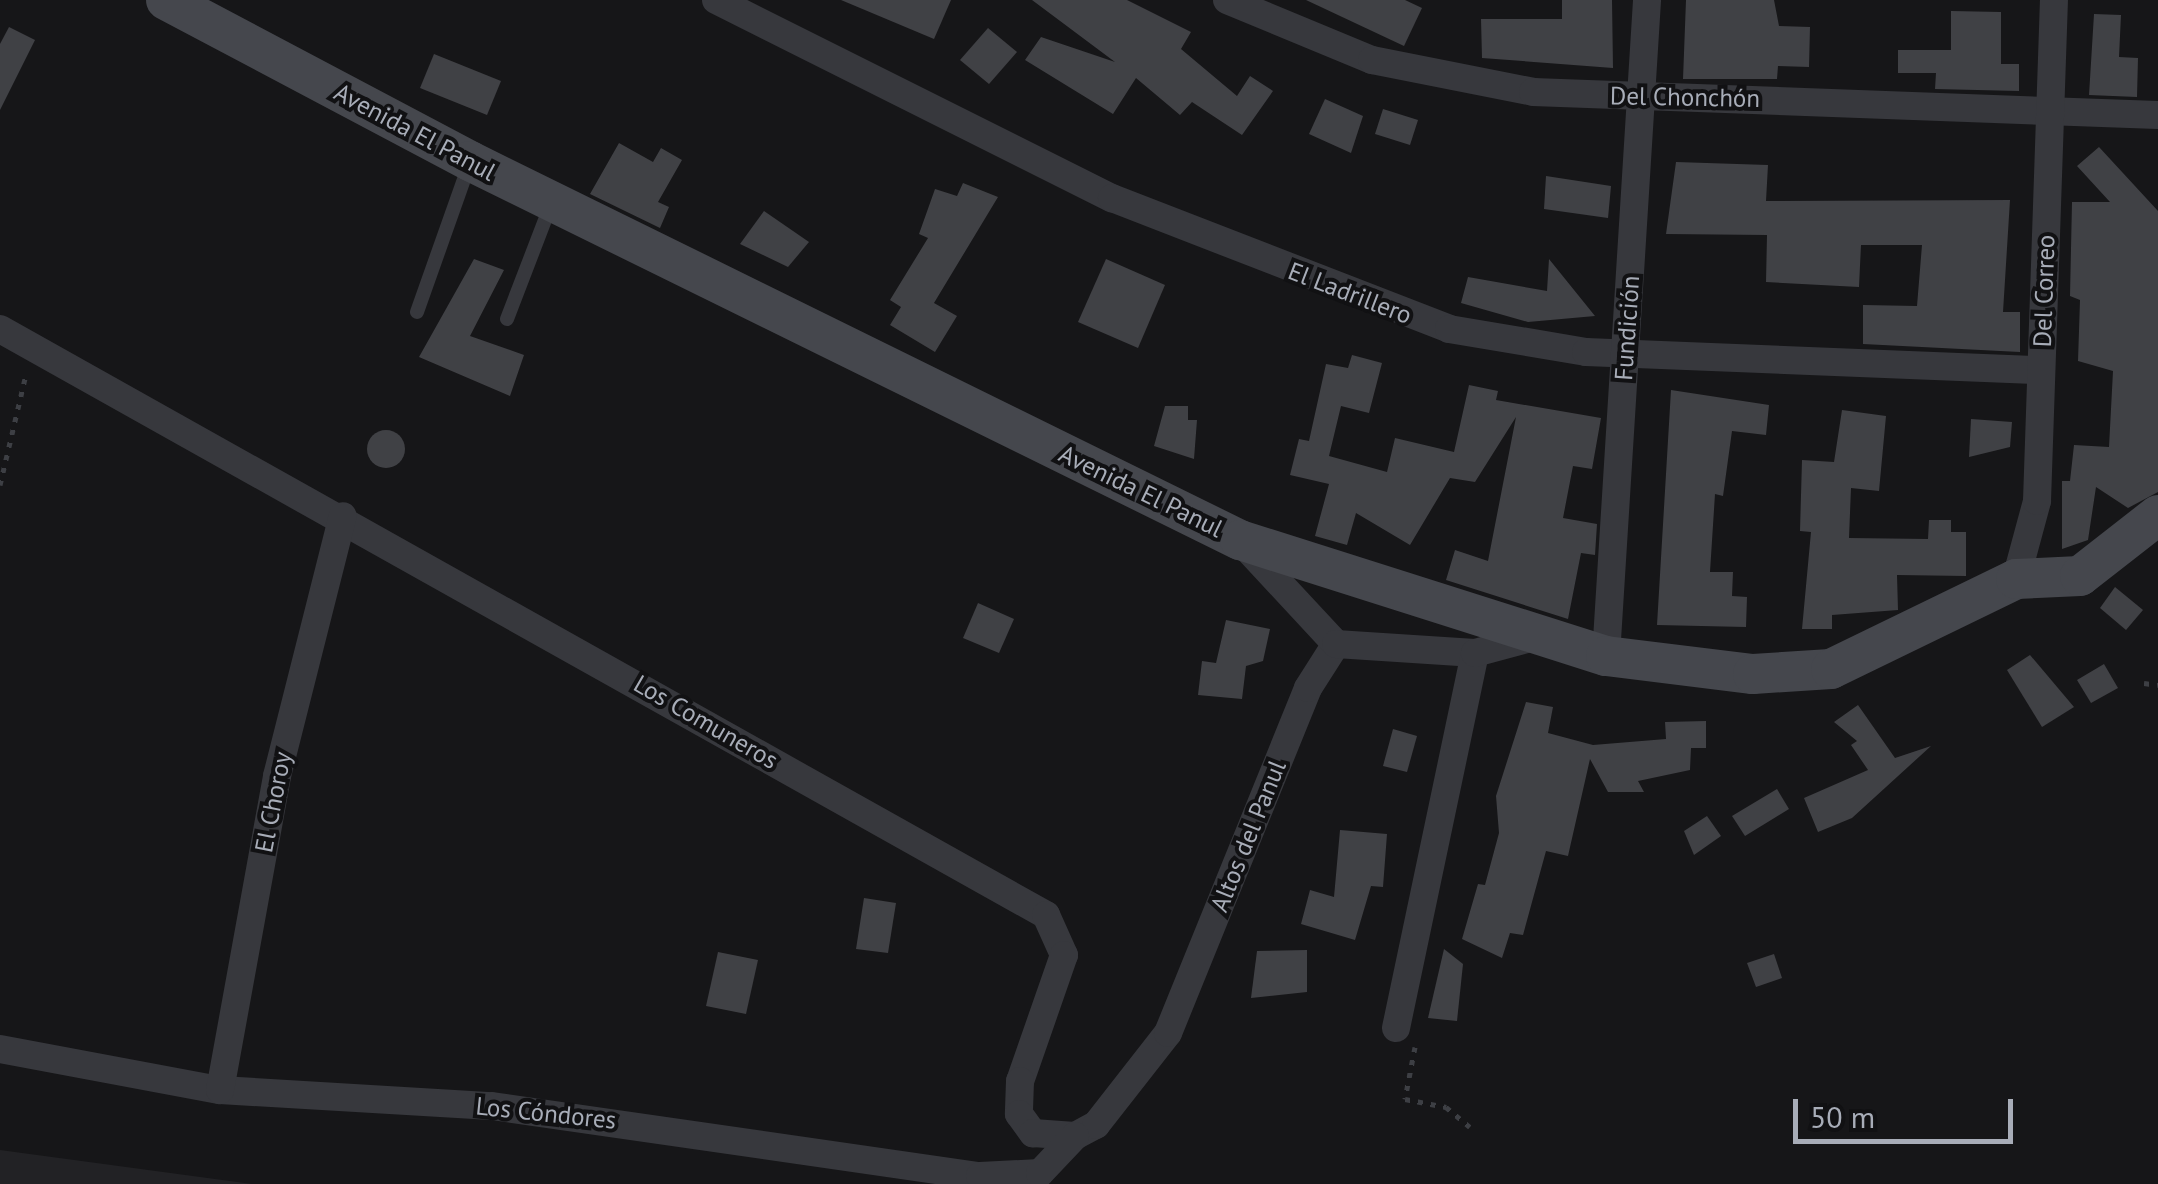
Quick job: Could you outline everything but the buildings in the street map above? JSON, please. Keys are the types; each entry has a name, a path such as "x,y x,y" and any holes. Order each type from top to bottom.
{"street":[{"name":"Avenida El Panul","path":"166,0 470,162 1240,540 1606,656 1753,674 1832,669 2016,580 2080,576 2158,515"},
{"name":"El Ladrillero","path":"716,0 1112,198 1365,301 1494,340 1625,354 2041,370"},
{"name":"Del Chonchón","path":"1228,0 1318,42 1426,75 1642,95 2158,115"},
{"name":"Fundición","path":"1606,656 1648,0"},
{"name":"Del Correo","path":"2016,580 2036,520 2054,0"},
{"name":"Los Comuneros","path":"0,329 342,516 1046,915 1064,954 1020,1081 1018,1114 1034,1133 1075,1136"},
{"name":"El Choroy","path":"220,1090 277,776 342,516"},
{"path":"1240,540 1336,644 1475,653 1539,636"},
{"name":"Altos del Panul","path":"1075,1136 1096,1125 1168,1033 1308,688 1336,644"},
{"path":"1396,1028 1475,653"},
{"name":"Los Cóndores","path":"0,1049 220,1090 492,1106 1021,1178 1040,1174 1075,1136"}],"lane":[{"path":"417,312 470,162"},
{"path":"508,320 552,202"}],"path":[{"path":"0,485 32,346"},
{"path":"2144,683 2158,685"},
{"path":"1396,1028 1416,1049 1405,1099 1446,1107 1470,1127"}],"shaded area":[{"path":"0,1150 252,1184 0,1184"}]}
